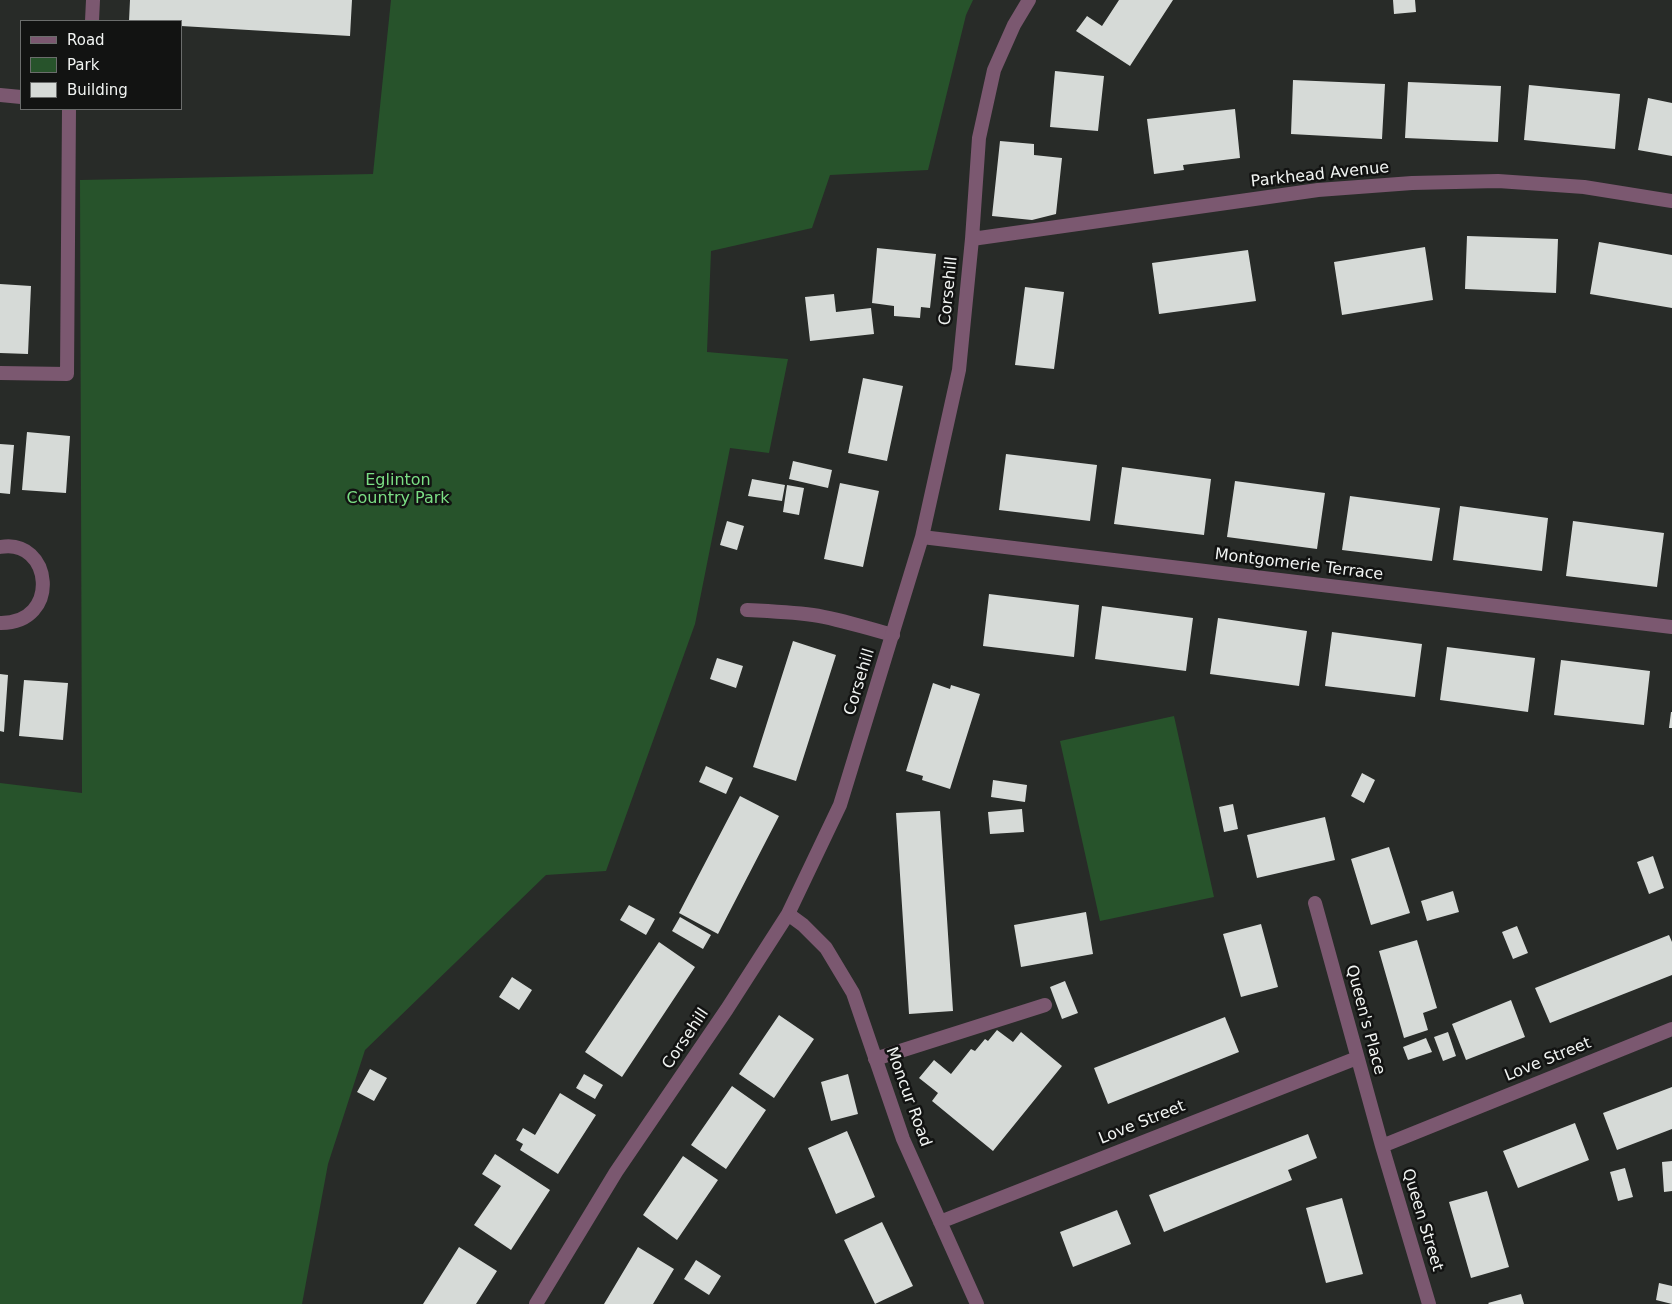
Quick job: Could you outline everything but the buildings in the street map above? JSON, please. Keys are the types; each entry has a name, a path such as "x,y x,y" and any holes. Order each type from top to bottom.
{"street":[{"path":"92,20 93,0"},
{"name":"Corsehill","path":"536,1304 616,1172 727,1009 788,914 840,805 922,537 959,370 972,239 979,138 994,70 1014,26 1029,0"},
{"path":"0,95 20,97"},
{"path":"0,373 67,374 69,110"},
{"name":"Parkhead Avenue","path":"972,239 1318,190 1412,183 1498,181 1584,187 1672,201"},
{"name":"Montgomerie Terrace","path":"922,537 1672,627"},
{"path":"0,547 17,548 29,554 38,563 43,575 44,588 41,600 33,611 23,619 11,623 0,623"},
{"path":"747,610 814,615 893,635"},
{"name":"Queen's Place","path":"1315,904 1382,1146"},
{"name":"Moncur Road","path":"788,914 803,925 826,948 853,993 902,1139 977,1304"},
{"path":"875,1059 1046,1005"},
{"name":"Love Street","path":"1382,1146 1672,1029"},
{"name":"Love Street","path":"940,1222 1357,1058"},
{"name":"Queen Street","path":"1382,1146 1429,1304"}],"green space":[{"name":"Eglinton Country Park","path":"391,0 973,0 966,15 928,170 830,175 812,228 711,251 707,352 788,359 769,453 730,448 695,624 606,871 546,875 365,1050 328,1164 302,1304 0,1304 0,783 82,793 80,180 373,174"},
{"path":"1174,716 1214,897 1100,921 1060,741"}]}
